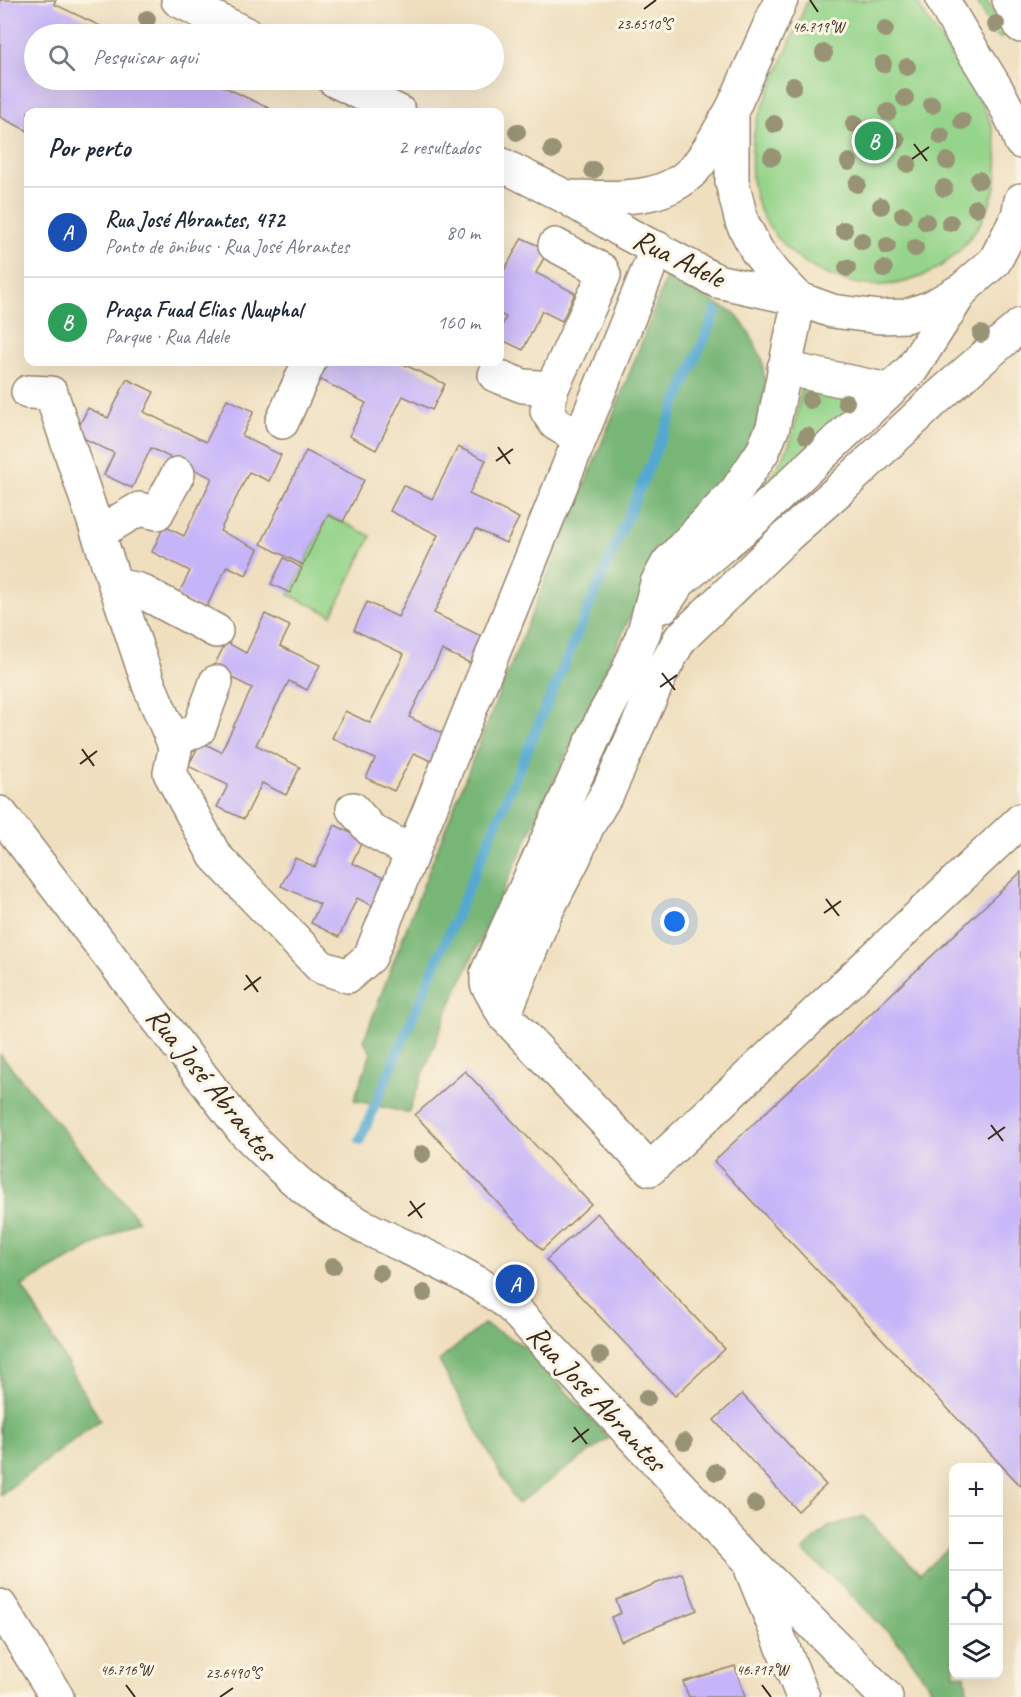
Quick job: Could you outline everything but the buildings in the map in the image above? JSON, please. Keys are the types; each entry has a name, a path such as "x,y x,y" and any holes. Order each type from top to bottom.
{"main road":[{"name":"Rua Adele","path":"566,197 644,196 670,187 685,177 699,163 732,110 781,0"},
{"path":"943,0 954,22 989,75 1021,142"},
{"path":"1009,0 1021,26"},
{"path":"194,4 229,24"},
{"path":"354,90 391,108"},
{"path":"732,110 732,182 742,222 775,274 799,299 773,427 763,451 737,490 668,563 657,583 645,632 627,674 599,726 487,973 487,984 504,1015 650,1169 1021,820"},
{"name":"Rua Adele","path":"504,166 566,197 626,233 717,281 799,299 832,311 880,317 906,316 932,307 963,289"},
{"path":"645,632 679,582 750,523 912,369 963,289 995,261 1018,216 1021,200"},
{"path":"555,245 602,270 604,274 552,388 547,411 556,424 580,438"},
{"path":"28,392 51,393 149,686 173,741 175,750 170,773 215,856 321,967 348,976 370,957 657,248"},
{"path":"587,826 609,790 643,712 680,639 787,536 937,398 1021,325"},
{"path":"282,422 307,366"},
{"path":"784,368 888,390"},
{"path":"495,375 523,386 552,388"},
{"path":"98,533 139,509 157,513 178,474"},
{"path":"115,585 139,590 216,631"},
{"path":"504,1015 546,912 574,858 587,826 599,780 619,726 627,674"},
{"path":"173,741 199,729 216,682"},
{"path":"353,809 371,830 413,852"},
{"name":"Rua José Abrantes","path":"0,813 242,1129 274,1161 315,1196 349,1220 461,1272 509,1304 877,1694"},
{"path":"747,1558 803,1697"},
{"path":"0,1606 57,1697"}],"green space":[{"path":"808,0 916,0 981,102 995,138 997,150 995,188 987,211 965,244 949,260 931,272 908,281 883,285 859,284 836,278 814,268 794,254 777,237 758,205 752,170 752,146 756,123"},
{"path":"976,0 986,0 1005,31 1001,38 996,36"},
{"path":"666,277 735,313 750,334 762,359 765,383 765,394 754,438 730,477 662,548 447,1012 408,1113 354,1100 371,1053 364,1040 475,754 622,393"},
{"path":"801,388 861,398 755,498 753,495 783,458 796,421"},
{"path":"328,515 371,536 332,615 289,595"},
{"path":"0,1054 138,1220 22,1286 100,1420 0,1495"},
{"path":"484,1324 524,1346 609,1438 517,1504 439,1361"},
{"path":"864,1516 920,1574 949,1548 949,1679 966,1679 968,1697 937,1697 904,1649 845,1588 803,1551 828,1527"}],"waterway":[{"path":"360,1140 716,311"}],"place":[{"name":"Praça Fuad Elias Nauphal","path":"874,141"},
{"name":"Rua José Abrantes, 472","path":"515,1284"}]}
